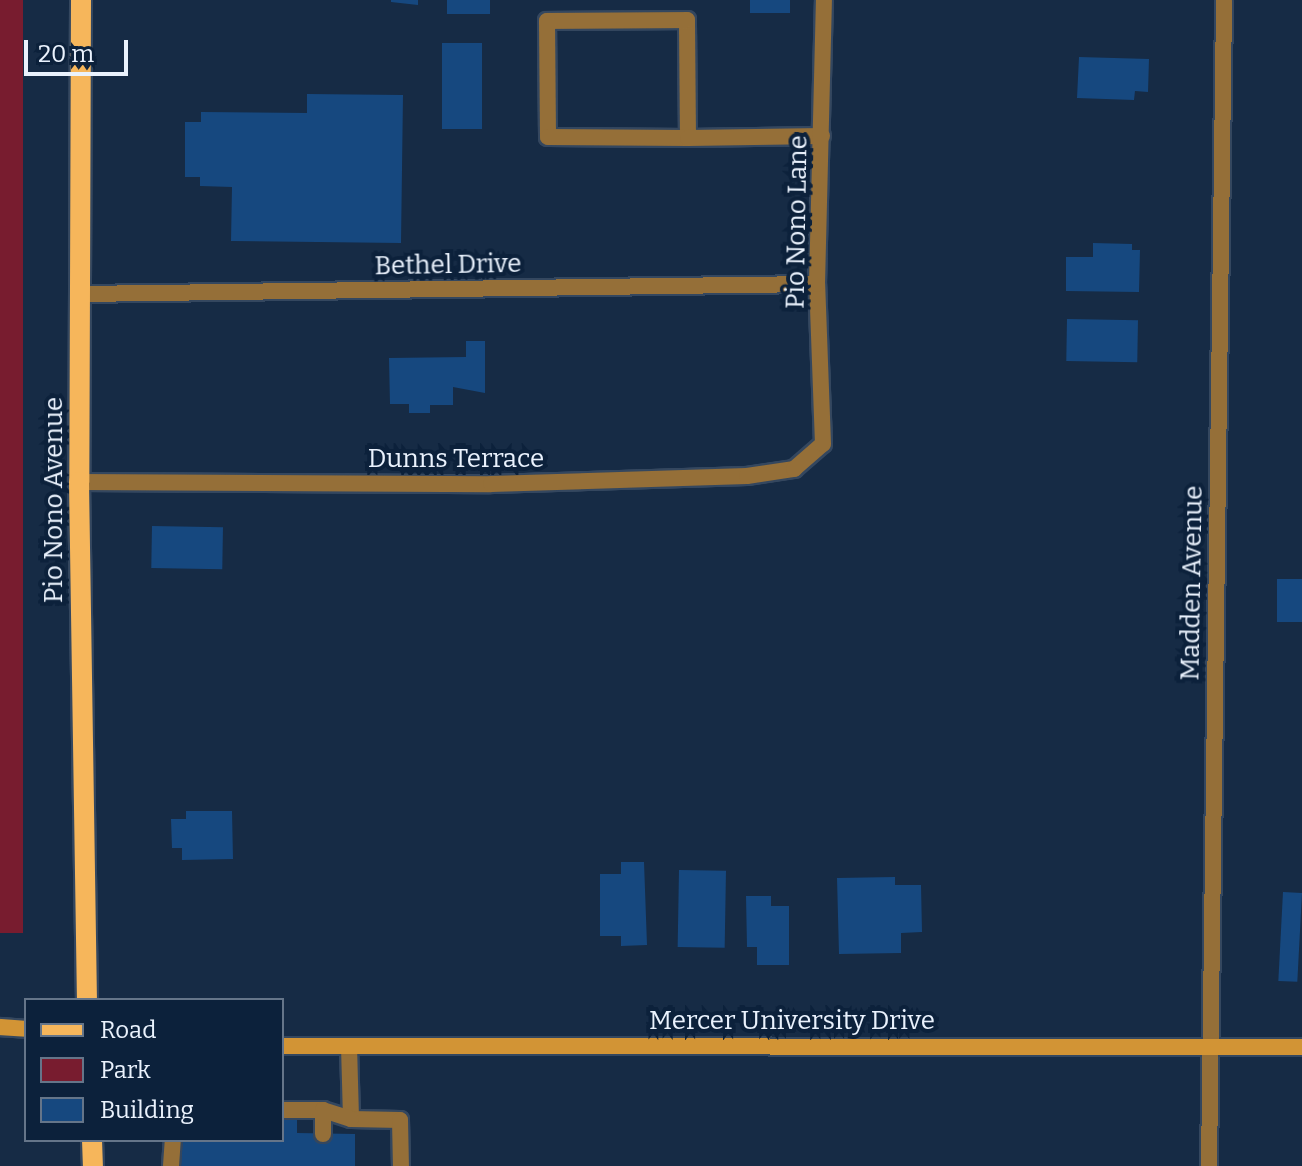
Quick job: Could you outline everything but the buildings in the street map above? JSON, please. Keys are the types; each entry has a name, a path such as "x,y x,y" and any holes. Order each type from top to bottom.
{"main road":[{"name":"Pio Nono Avenue","path":"81,0 79,482 87,998"},
{"path":"0,1027 24,1029"},
{"name":"Mercer University Drive","path":"284,1046 1302,1047"},
{"path":"92,1142 93,1166"}],"street":[{"name":"Pio Nono Lane","path":"823,444 817,284 824,0"},
{"name":"Madden Avenue","path":"1209,1166 1224,0"},
{"path":"688,138 687,20 547,21 548,137 688,138 822,136"},
{"name":"Bethel Drive","path":"80,294 817,284"},
{"name":"Dunns Terrace","path":"79,482 491,484 747,476 794,469 823,444"},
{"path":"349,1046 351,1119"},
{"path":"284,1110 323,1110 351,1119 400,1120 401,1166"},
{"path":"323,1110 323,1134"},
{"path":"171,1166 173,1142"}],"green space":[{"path":"0,0 23,0 23,933 0,933"}]}
